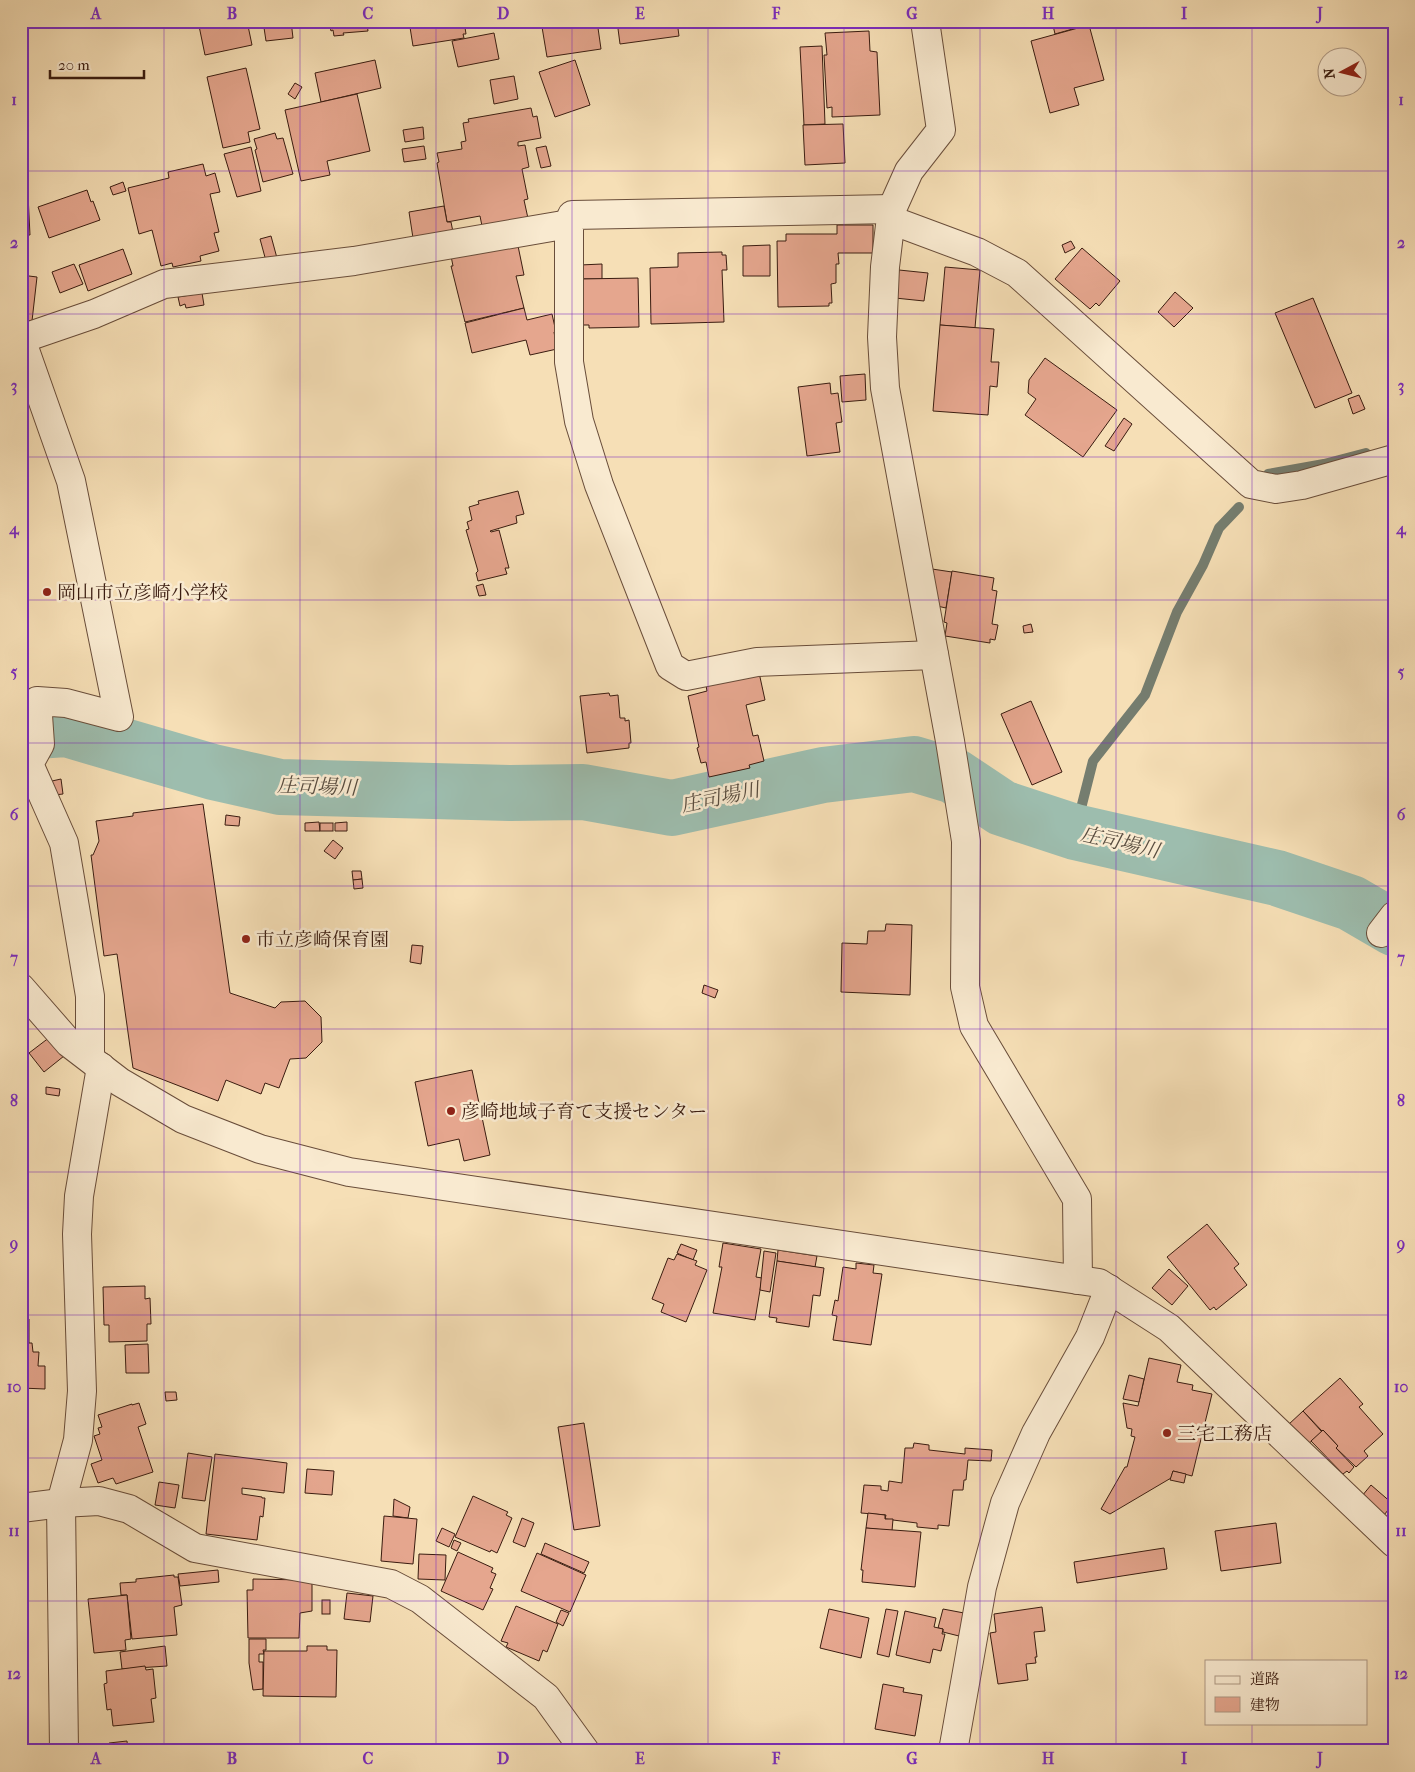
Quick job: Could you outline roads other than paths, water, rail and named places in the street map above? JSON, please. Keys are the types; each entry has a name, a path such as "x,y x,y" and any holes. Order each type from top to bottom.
{"street":[{"path":"925,21 941,130 909,171 891,215 885,266 882,337 885,388 966,841 965,987 974,1026 1077,1200 1078,1280"},
{"path":"934,655 757,662 686,676 670,666 599,485 579,421 569,362 569,224 572,215 891,215 977,252 1017,273 1251,484 1276,489 1302,485 1394,459"},
{"path":"64,1751 60,1503 78,1440 82,1391 77,1234 79,1196 95,1063 90,996 64,843 29,764 40,744 37,701 66,704 119,717 71,481 21,339 94,314 164,284 354,261 569,224"},
{"path":"21,988 69,1043 120,1082 184,1119 260,1149 349,1172 1099,1283 1169,1328 1394,1543"},
{"path":"956,1750 982,1587 1005,1503 1036,1433 1090,1337 1109,1289"},
{"path":"21,1508 99,1501 129,1509 195,1548 391,1584 420,1599 546,1698 585,1751"}],"waterway":[{"path":"1268,474 1324,464 1366,453"},
{"path":"1075,832 1093,761 1145,695 1177,612 1203,565 1219,528 1239,507"},
{"name":"庄司場川","path":"21,732 66,729 213,772 280,787 510,793 583,792 672,808 823,775 914,764 954,776 1002,808 1075,832 1277,878 1351,903 1394,928"}],"place":[{"name":"岡山市立彦崎小学校","path":"47,592"},
{"name":"市立彦崎保育園","path":"246,939"},
{"name":"彦崎地域子育て支援センター","path":"451,1111"},
{"name":"三宅工務店","path":"1167,1433"}]}
